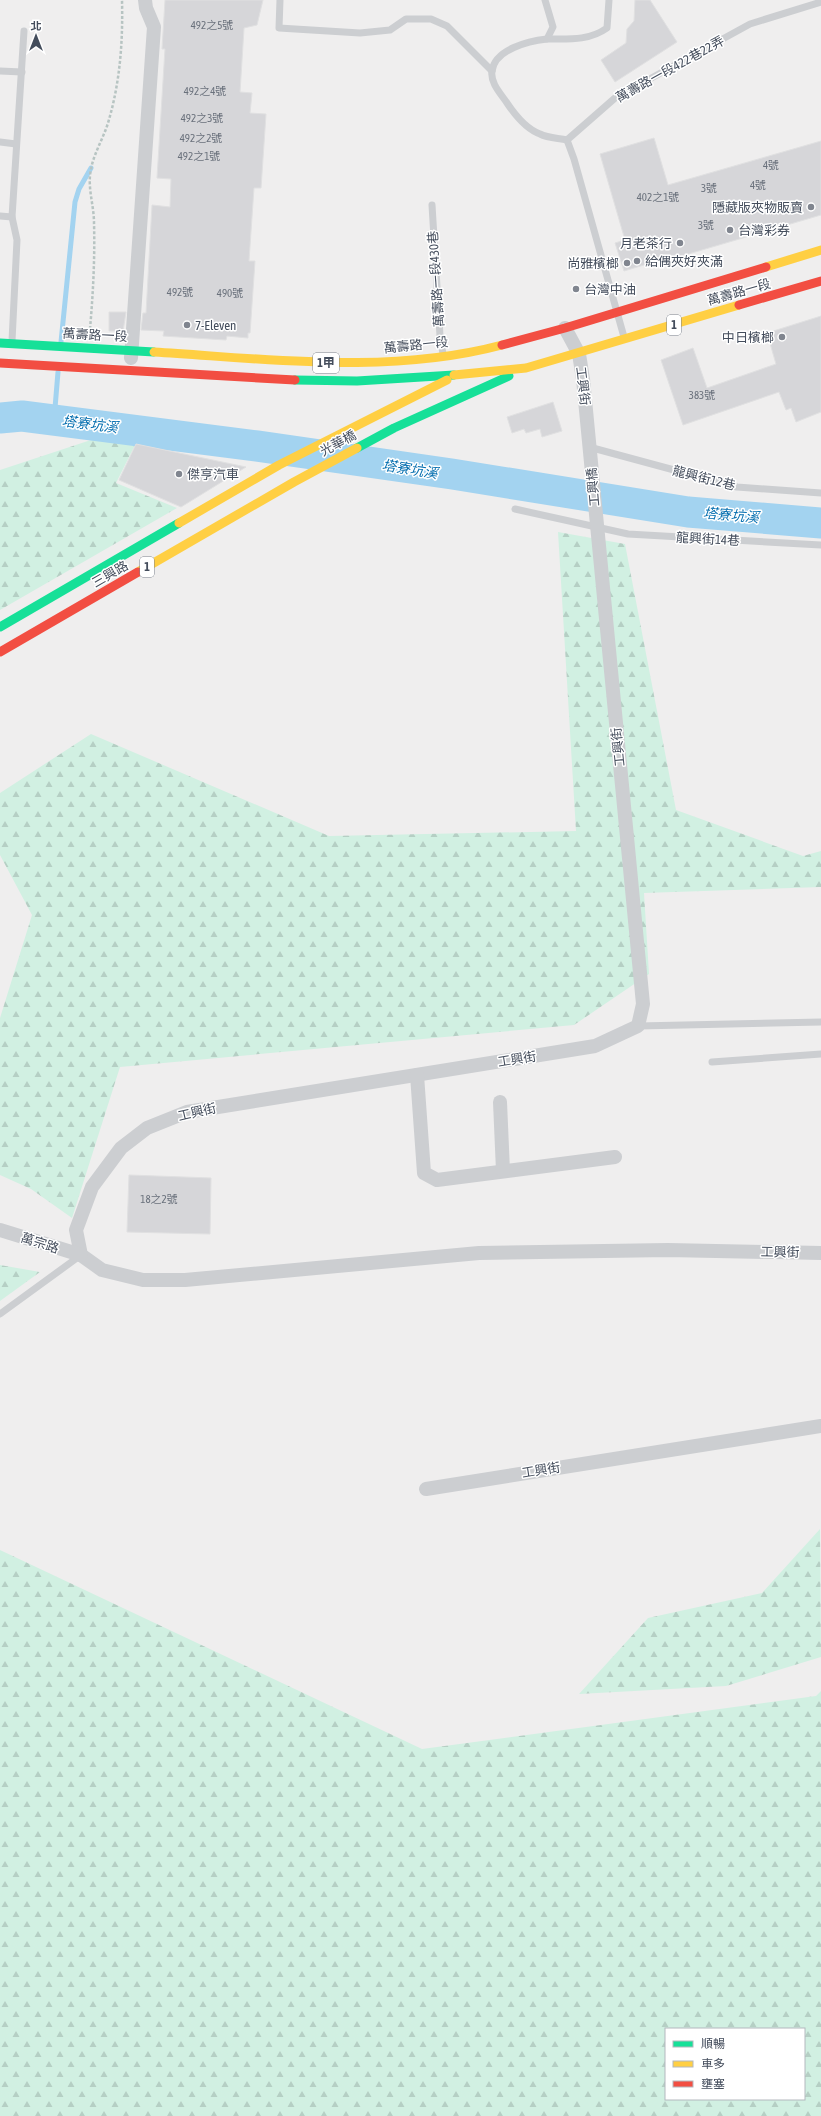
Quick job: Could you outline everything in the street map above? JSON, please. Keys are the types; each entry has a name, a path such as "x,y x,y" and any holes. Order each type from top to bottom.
{"main road":[{"name":"萬壽路一段","path":"0,363 11,353 38,345 356,364 456,375 487,349 565,328 821,250"},
{"name":"萬壽路一段","path":"0,342 11,353 36,365 290,380 358,381 456,375 526,368 579,354 821,281"},
{"name":"1","path":"500,356 565,328"},
{"name":"1","path":"372,416 485,362"},
{"name":"1","path":"456,375 526,368"},
{"name":"光華橋","path":"294,482 394,428 456,375"},
{"path":"358,381 377,389"},
{"path":"372,416 377,406"},
{"name":"光華橋","path":"279,465 372,416"},
{"name":"三興路","path":"0,627 279,465"},
{"name":"三興路","path":"0,652 294,482"}],"street":[{"path":"130,371 154,27 146,8 145,0"},
{"name":"工興街","path":"565,328 579,354 583,379 589,447"},
{"name":"工興橋","path":"589,447 597,527"},
{"name":"工興街","path":"597,527 643,1004 638,1026 595,1046 187,1112 147,1128 122,1148 92,1187 76,1230 81,1256 102,1270 143,1280 184,1280 479,1253 668,1250 821,1253"},
{"path":"417,1075 424,1173 437,1180 615,1157"},
{"path":"500,1102 503,1171"},
{"name":"萬宗路","path":"0,1230 81,1256"},
{"name":"工興街","path":"426,1489 821,1426"}],"lane":[{"path":"280,0 279,28 360,33 390,30 406,18 431,19 447,26 492,71"},
{"path":"545,0 553,26 547,39"},
{"path":"609,0 607,28 597,35 573,40 532,40 507,52 497,60 492,71 494,84 516,116 539,134 566,140 574,159 625,339"},
{"name":"萬壽路一段422巷22弄","path":"566,140 616,98 750,24 821,2"},
{"path":"11,353 17,240 12,217 24,31"},
{"path":"0,71 22,72"},
{"path":"0,142 16,144"},
{"name":"萬壽路一段430巷","path":"432,205 440,336 456,375"},
{"path":"0,216 12,217"},
{"name":"龍興街12巷","path":"589,447 737,486 821,493"},
{"name":"龍興街14巷","path":"515,510 628,534 821,545"},
{"path":"638,1026 821,1022"},
{"path":"712,1062 821,1054"},
{"path":"0,1314 81,1256"}],"path":[{"path":"86,348 95,258 94,217 89,187 90,174 108,124 119,72 123,39 122,0"}],"green space":[{"path":"100,437 136,443 116,483 177,508 0,610 0,470"},
{"path":"558,532 625,544 676,810 803,856 821,851 821,887 644,893 649,974 574,1025 120,1067 72,1218 31,1189 0,1175 0,1018 32,915 0,855 0,793 91,734 329,836 576,831"},
{"path":"0,1265 40,1272 0,1301"},
{"path":"820,1529 821,1657 726,1686 579,1694 648,1618 762,1593"},
{"path":"0,1550 422,1749 816,1696 821,1691 821,2116 0,2116"}],"building":[{"path":"165,0 263,0 257,25 244,28 240,92 252,93 250,113 266,114 261,188 254,188 249,261 255,261 250,333 248,333 248,338 227,336 226,340 163,336 164,331 141,330 143,313 146,313 152,205 170,207 171,179 157,178 165,49 162,49"},
{"path":"635,0 650,0 677,42 615,82 601,60 626,43 627,29 634,21"},
{"path":"654,138 668,185 821,141 821,215 668,260 667,258 624,271 615,243 625,240 600,154"},
{"path":"109,312 126,312 123,331 109,331"},
{"path":"821,316 821,412 796,422 791,408 786,410 779,392 683,425 661,360 693,348 707,388 776,364 767,333"},
{"path":"553,402 562,431 542,437 540,429 526,433 524,429 512,433 507,417"},
{"name":"傑亨汽車","path":"136,444 246,467 181,507 119,480"},
{"path":"129,1175 211,1178 210,1234 127,1232"}],"waterway":[{"path":"61,342 75,202 79,189 91,168"},
{"path":"54,420 58,372"},
{"name":"塔寮坑溪","path":"0,418 22,416 257,446 452,474 688,512 821,523"}],"traffic: fast":[{"path":"0,343 154,352"},
{"path":"295,380 357,381 454,375"},
{"path":"357,448 394,428 509,376"},
{"path":"0,627 179,523"}],"traffic: slow":[{"path":"766,267 821,250"},
{"path":"454,375 526,368 739,305"},
{"path":"154,352 285,361 373,362 416,360 459,354 502,345"},
{"path":"179,523 279,465 447,380"},
{"path":"138,572 294,482 357,448"}],"traffic: jam":[{"path":"502,345 565,328 766,267"},
{"path":"739,305 821,281"},
{"path":"0,363 295,380"},
{"path":"0,652 138,572"}],"place":[{"name":"隱藏版夾物販賣","path":"811,207"},
{"name":"台灣彩券","path":"730,230"},
{"name":"月老茶行","path":"680,243"},
{"name":"給偶夾好夾滿","path":"637,261"},
{"name":"尚雅檳榔","path":"627,263"},
{"name":"台灣中油","path":"576,289"},
{"name":"7-Eleven","path":"187,325"},
{"name":"中日檳榔","path":"782,337"},
{"name":"傑亨汽車","path":"179,474"}]}
